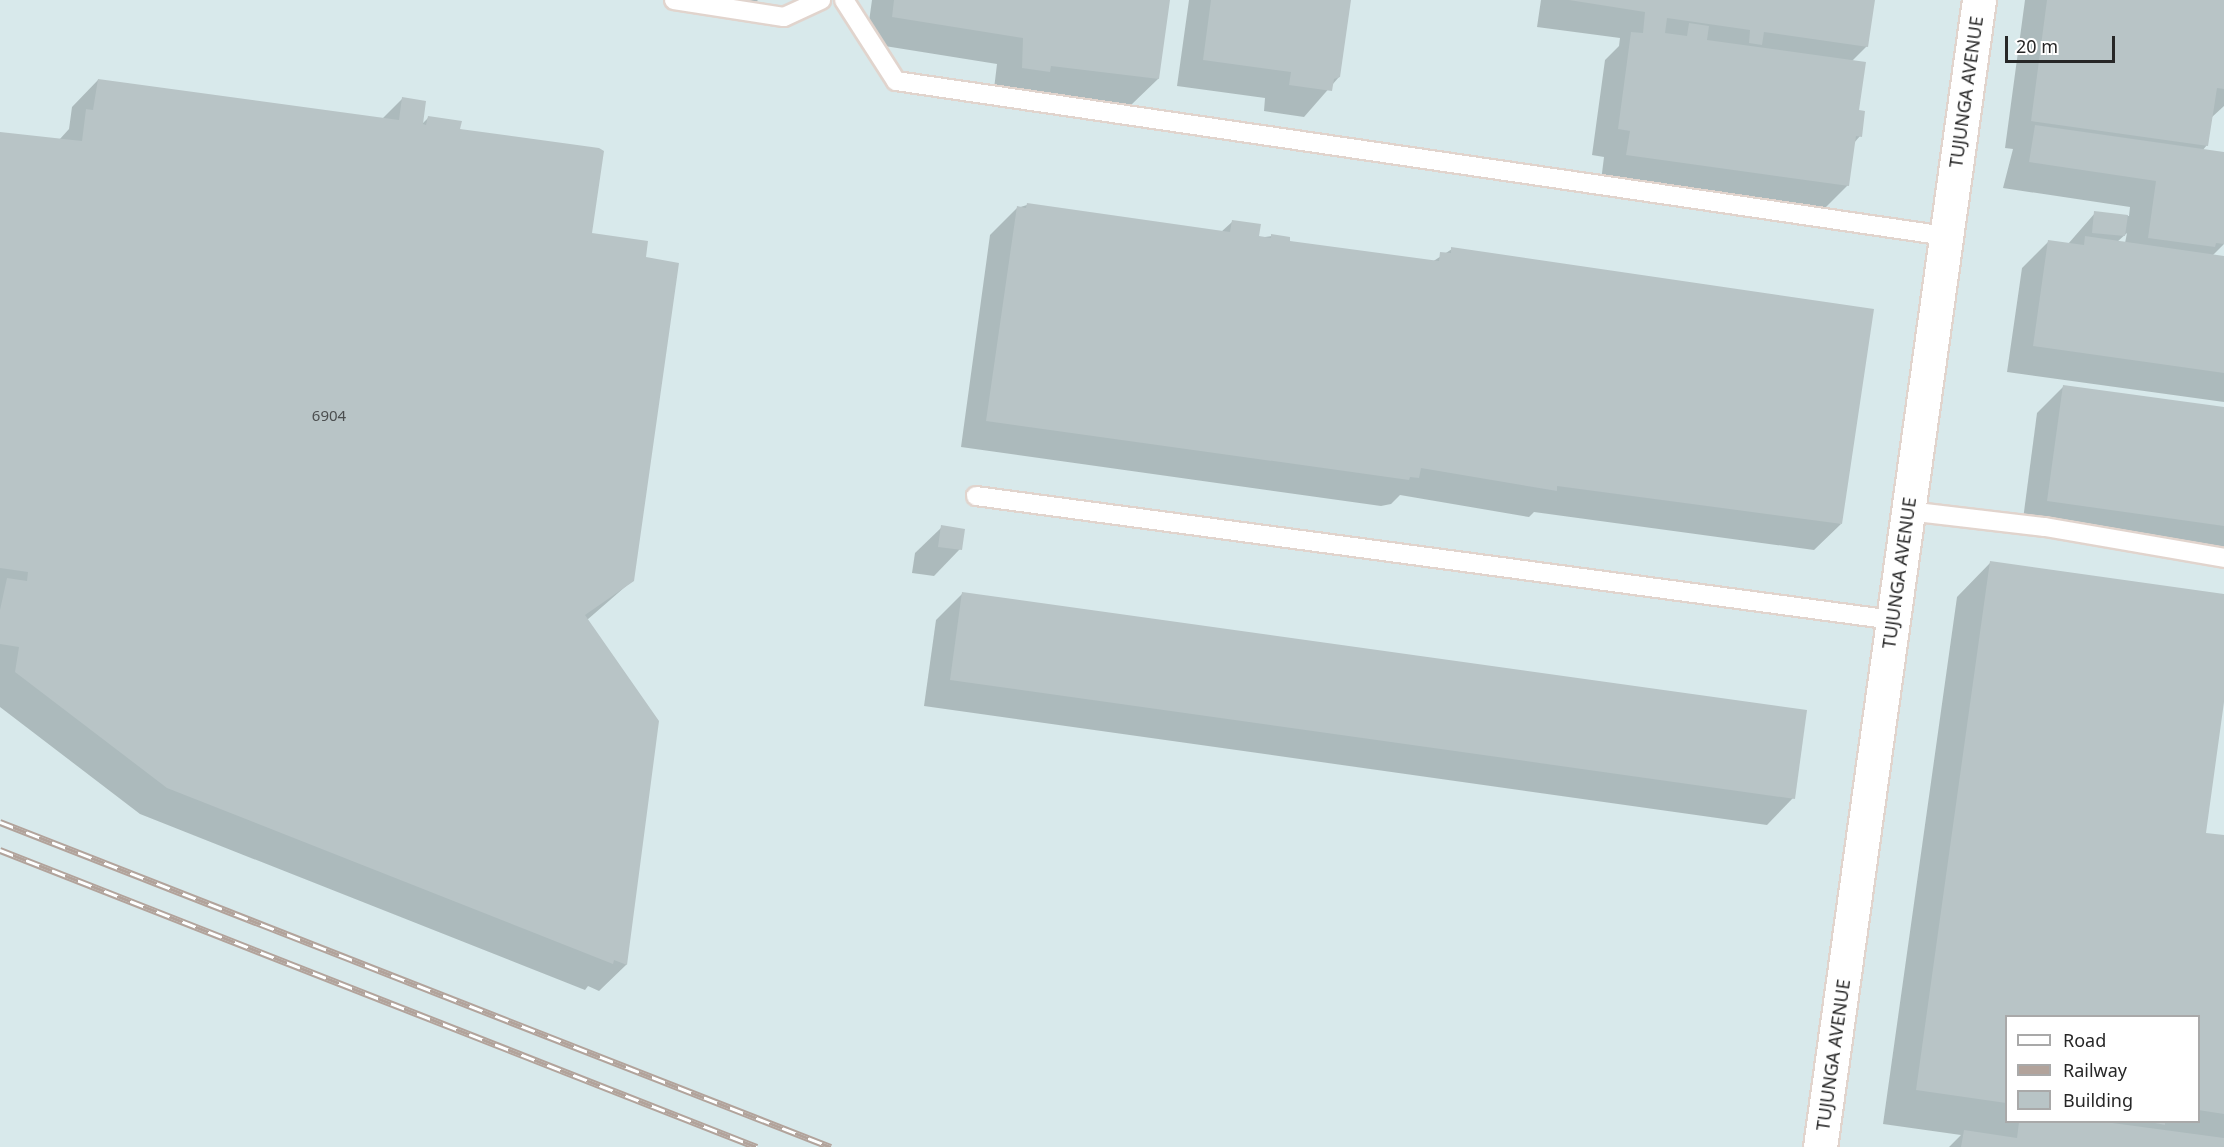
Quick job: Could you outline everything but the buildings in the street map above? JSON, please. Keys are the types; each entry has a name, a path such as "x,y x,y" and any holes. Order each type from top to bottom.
{"street":[{"name":"TUJUNGA AVENUE","path":"1820,1147 1979,0"}],"lane":[{"path":"674,0 784,17 821,0"},
{"path":"844,0 896,81 1946,236"},
{"path":"976,496 1893,620"},
{"path":"1908,511 2045,527 2224,558"}],"railway":[{"path":"0,822 831,1147"},
{"path":"0,850 757,1147"}]}
